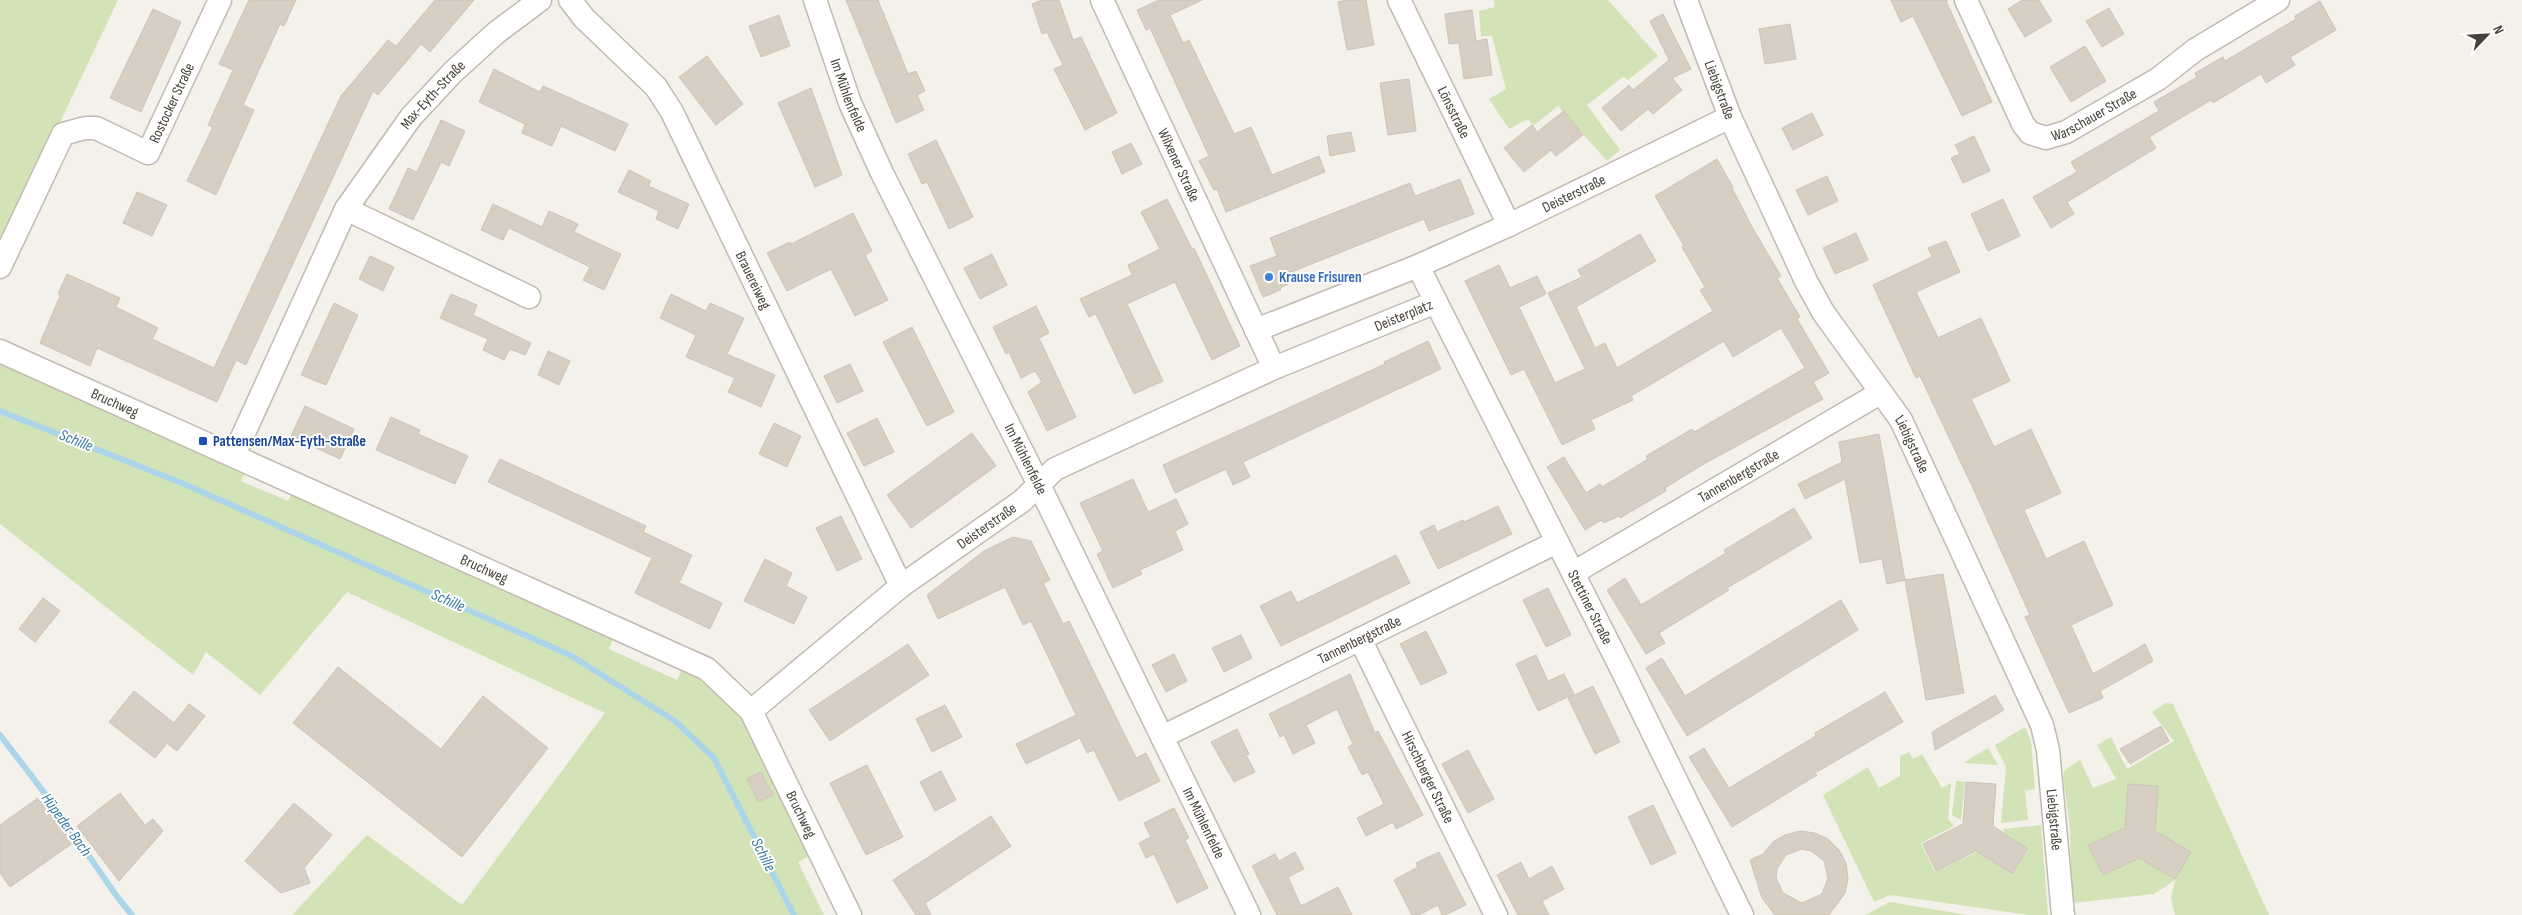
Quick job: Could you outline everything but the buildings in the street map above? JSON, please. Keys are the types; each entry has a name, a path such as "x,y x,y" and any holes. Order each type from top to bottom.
{"street":[{"name":"Rostocker Straße","path":"0,267 64,134 85,128 96,128 148,153 220,0"},
{"name":"Max-Eyth-Straße","path":"234,455 346,209 411,117 453,72 497,32 540,0"},
{"name":"Brauereiweg","path":"570,0 584,18 637,66 656,87 672,112 901,586"},
{"name":"Im Mühlenfelde","path":"815,0 850,103 882,173 1039,485 1249,915"},
{"name":"Wilxener Straße","path":"1102,0 1256,330"},
{"name":"Lönsstraße","path":"1399,0 1509,225"},
{"name":"Liebigstraße","path":"1686,0 1730,117 1810,289 1823,312 1901,420 2042,725 2048,750 2063,915"},
{"name":"Warschauer Straße","path":"1966,0 2023,124 2030,133 2046,138 2066,132 2158,79 2195,50 2278,0"},
{"name":"Deisterstraße","path":"1418,266 1509,225 1730,117"},
{"path":"346,209 529,297"},
{"path":"1274,368 1256,330 1418,266"},
{"name":"Deisterplatz","path":"1274,368 1436,302 1418,266"},
{"name":"Stettiner Straße","path":"1436,302 1573,573 1742,915"},
{"name":"Bruchweg","path":"0,350 707,669 751,711 850,915"},
{"name":"Deisterstraße","path":"751,711 901,586 1022,501 1055,469 1274,368"},
{"name":"Tannenbergstraße","path":"1573,573 1880,393"},
{"name":"Tannenbergstraße","path":"1162,737 1557,542"},
{"name":"Hirschberger Straße","path":"1360,638 1496,915"}],"green space":[{"path":"0,0 118,0 0,249"},
{"path":"1494,0 1608,0 1658,56 1628,80 1623,77 1587,105 1620,150 1607,161 1558,106 1533,126 1528,119 1509,129 1489,99 1506,89 1492,36 1481,36 1479,11 1495,7"},
{"path":"0,362 247,469 241,481 288,501 294,489 615,634 609,649 677,680 684,666 701,677 723,696 742,719 811,855 798,862 824,915 292,915 367,835 462,905 605,713 347,592 260,695 206,652 193,675 0,524"},
{"path":"2166,703 2173,704 2269,915 2175,915 2171,899 2175,880 2154,894 2072,903 2070,828 2063,776 2065,770 2080,760 2093,788 2116,779 2097,745 2111,737 2127,769 2174,741 2152,712","holes":["2128,784 2158,786 2155,831 2191,852 2175,879 2139,858 2103,875 2089,845 2125,828"]},
{"path":"2025,727 2031,741 2035,789 2025,791 2028,820 2001,823 2006,767 1995,745"},
{"path":"1988,748 1998,765 1963,763"},
{"path":"1909,752 1913,759 1922,754 1942,788 1951,783 1948,819 1954,826 1921,843 1935,872 1977,852 2012,875 2029,849 2004,833 2003,829 2041,825 2048,915 2029,915 1890,895 1874,902 1823,795 1868,767 1879,788 1900,776 1900,756"},
{"path":"1956,781 1965,782 1961,820 1952,815"},
{"path":"1890,902 1967,915 1865,915"}],"waterway":[{"name":"Schille","path":"0,411 184,484 570,655 675,721 714,758 794,915"},
{"name":"Hüpeder Bach","path":"0,735 53,804 118,898 132,915"}],"place":[{"name":"Krause Frisuren","path":"1269,277"},
{"name":"Pattensen/Max-Eyth-Straße","path":"203,441"}]}
